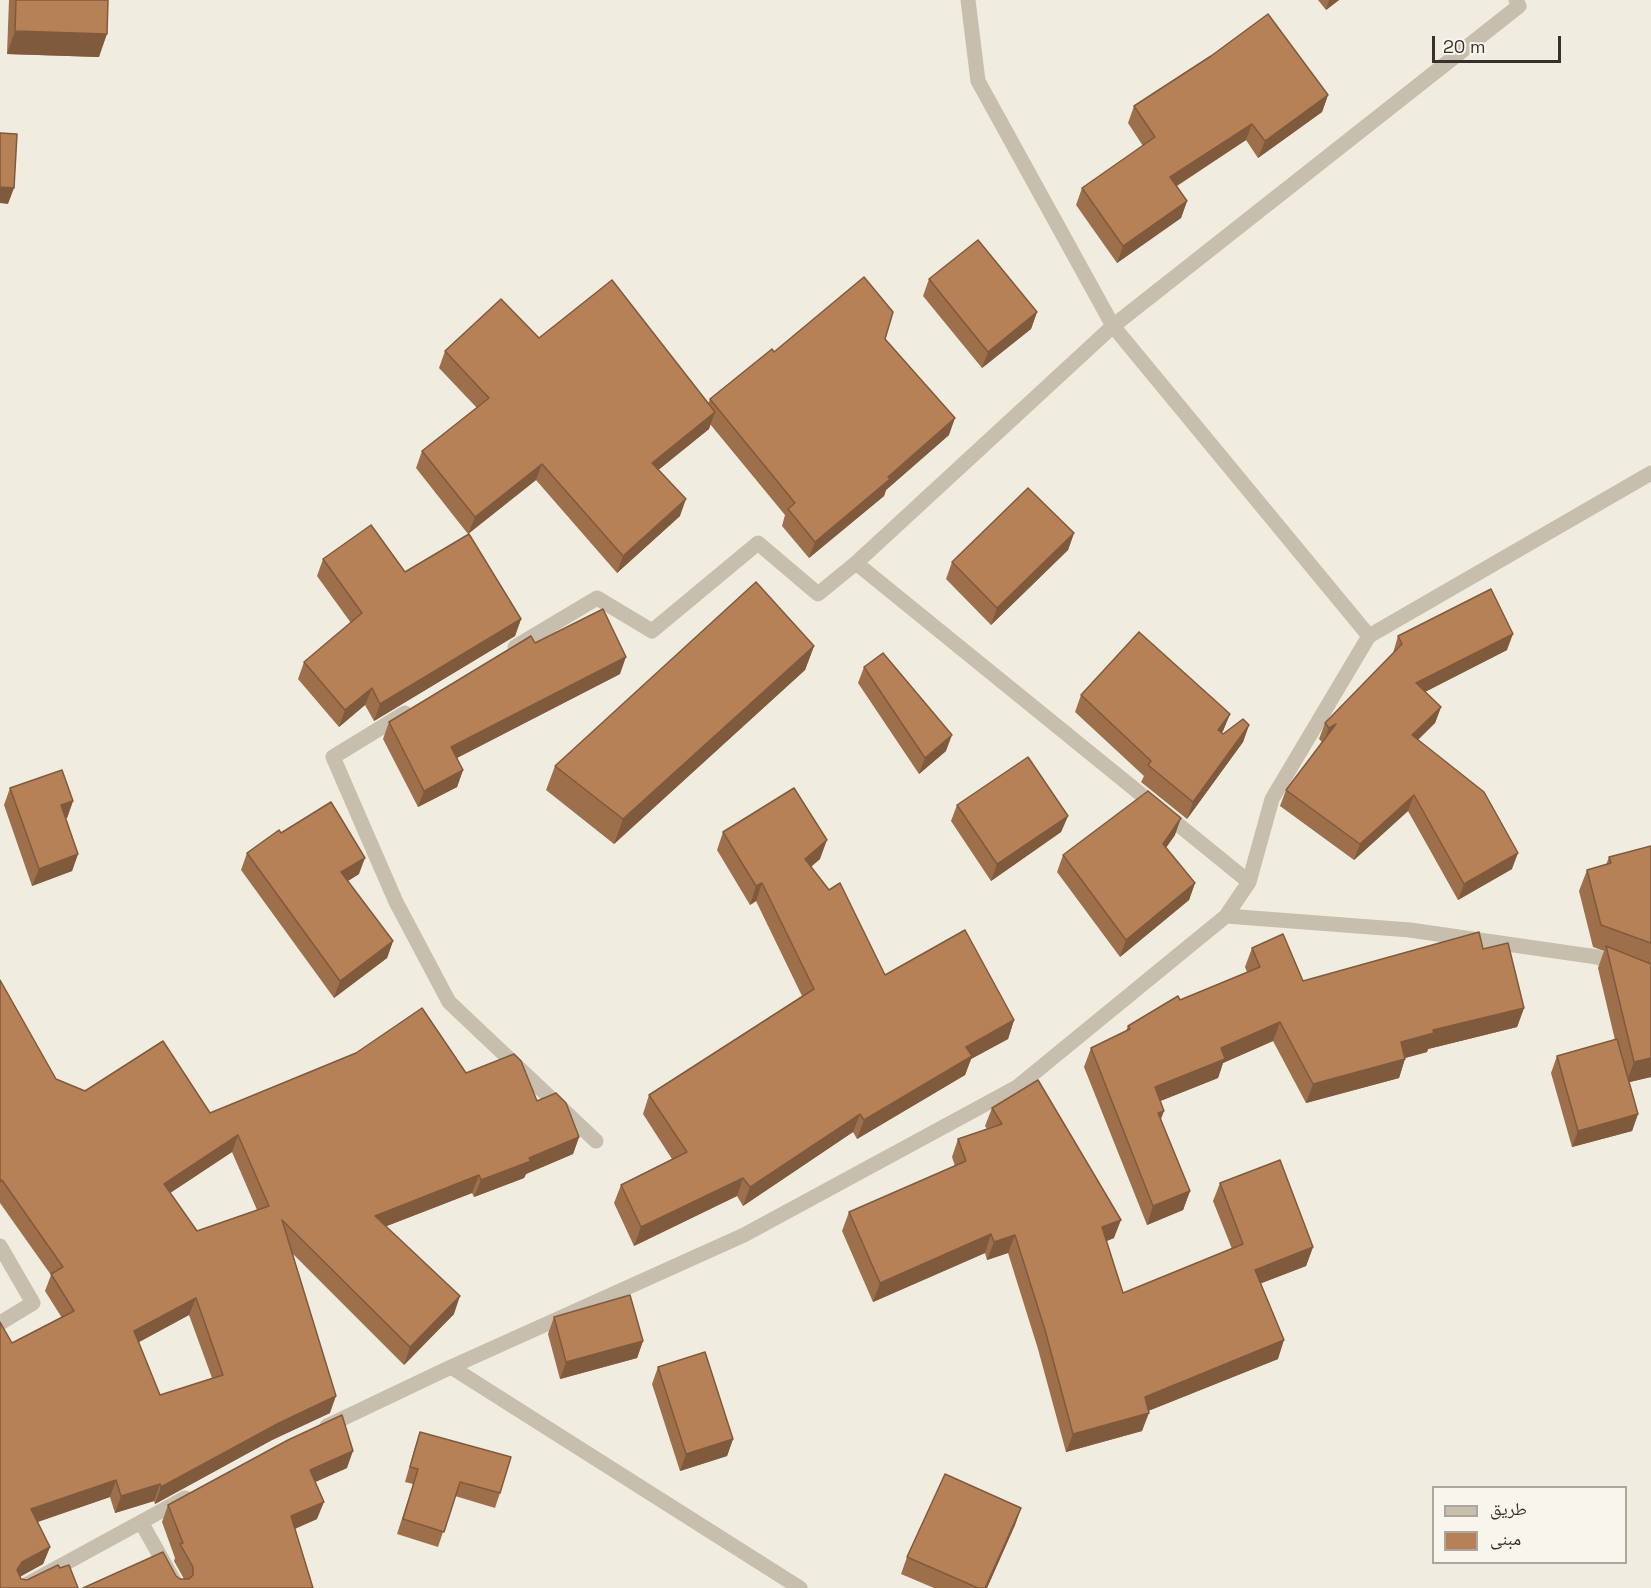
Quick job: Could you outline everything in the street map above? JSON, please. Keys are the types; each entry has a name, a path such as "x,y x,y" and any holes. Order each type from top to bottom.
{"street":[{"path":"968,0 978,81 1113,326 1369,636"},
{"path":"506,653 597,598 652,632 758,543 818,594 856,563 1113,326 1519,6 1516,0"},
{"path":"308,1435 744,1234 1017,1087 1226,916 1249,882 1272,799 1369,636 1651,473"},
{"path":"856,563 1249,882"},
{"path":"414,708 333,757 396,902 449,1002 596,1141"},
{"path":"1226,916 1410,930 1597,957 1651,978"},
{"path":"0,1246 33,1303 0,1323"},
{"path":"452,1367 800,1588"},
{"path":"20,1588 204,1488"},
{"path":"141,1522 178,1588"}],"building":[{"path":"16,0 108,0 107,34 15,31"},
{"path":"1268,14 1328,95 1265,141 1252,124 1170,177 1187,201 1123,246 1082,188 1155,137 1134,106 1211,56"},
{"path":"0,133 17,134 14,188 0,187"},
{"path":"978,240 1037,312 988,352 929,279"},
{"path":"864,277 893,312 885,339 955,418 888,477 890,479 815,542 788,509 795,503 710,399 772,349 774,352"},
{"path":"612,280 715,412 652,463 686,499 623,556 542,464 475,517 422,451 489,398 445,351 501,299 539,338"},
{"path":"1028,488 1074,533 997,608 952,562"},
{"path":"371,525 405,572 469,534 521,619 380,704 372,688 345,710 304,662 362,613 323,559"},
{"path":"756,582 814,646 623,819 555,766"},
{"path":"1491,589 1513,634 1416,683 1441,707 1412,735 1484,792 1518,853 1464,884 1414,795 1360,844 1286,790 1336,724 1329,728 1325,723 1402,644 1398,636"},
{"path":"603,609 626,657 451,747 463,770 424,791 389,722 531,636 535,643"},
{"path":"1139,632 1230,714 1218,730 1223,734 1243,719 1249,725 1193,802 1148,765 1151,761 1081,695"},
{"path":"883,653 952,735 925,758 864,667"},
{"path":"1028,757 1068,816 997,864 957,805"},
{"path":"62,770 73,801 61,805 78,854 39,869 10,788"},
{"path":"794,788 827,840 805,859 829,890 840,883 885,975 965,930 1014,1020 966,1047 972,1056 864,1120 860,1114 750,1187 743,1178 641,1227 621,1185 687,1152 649,1095 814,989 762,883 756,886 723,832"},
{"path":"1148,791 1181,818 1163,844 1195,883 1126,940 1063,855"},
{"path":"331,802 365,858 341,872 393,941 340,981 247,853 279,830 281,833"},
{"path":"1651,846 1651,943 1601,925 1587,870 1611,863 1609,857"},
{"path":"1479,932 1483,949 1508,943 1524,1008 1433,1030 1434,1033 1401,1042 1405,1059 1313,1084 1280,1022 1221,1048 1225,1059 1155,1087 1164,1111 1158,1113 1190,1191 1153,1206 1091,1048 1130,1029 1128,1026 1178,996 1180,1000 1260,967 1252,948 1283,934 1303,981"},
{"path":"1606,946 1651,964 1651,1058 1634,1062"},
{"path":"0,980 56,1079 85,1091 163,1041 210,1113 356,1053 422,1008 466,1073 514,1054 521,1061 537,1101 556,1093 566,1103 579,1137 529,1158 531,1161 481,1180 479,1175 375,1216 460,1296 410,1347 282,1220 336,1396 279,1423 161,1487 160,1484 121,1496 116,1480 31,1509 50,1547 22,1562 17,1570 21,1579 27,1580 58,1565 60,1568 69,1565 78,1588 0,1588 0,1322 12,1343 74,1311 51,1274 63,1267 2,1180 0,1182","holes":["238,1135 269,1206 197,1231 164,1184","196,1298 223,1375 160,1395 134,1331"]},
{"path":"1617,1039 1638,1114 1578,1131 1557,1056"},
{"path":"1038,1080 1121,1220 1102,1227 1123,1293 1243,1244 1220,1183 1280,1160 1313,1247 1255,1270 1284,1340 1145,1397 1149,1413 1073,1434 1045,1330 1015,1235 994,1242 991,1234 880,1283 849,1212 966,1161 958,1139 1002,1124 992,1108"},
{"path":"630,1295 643,1341 566,1362 554,1317"},
{"path":"705,1352 733,1439 686,1454 658,1367"},
{"path":"342,1415 353,1451 310,1470 324,1502 291,1516 313,1588 83,1588 163,1552 176,1576 180,1579 189,1579 193,1575 193,1567 180,1544 183,1543 168,1505 288,1440"},
{"path":"420,1432 511,1457 500,1493 460,1482 444,1532 403,1519 418,1469 410,1467"},
{"path":"945,1474 1021,1508 985,1588 978,1588 907,1557"}]}
